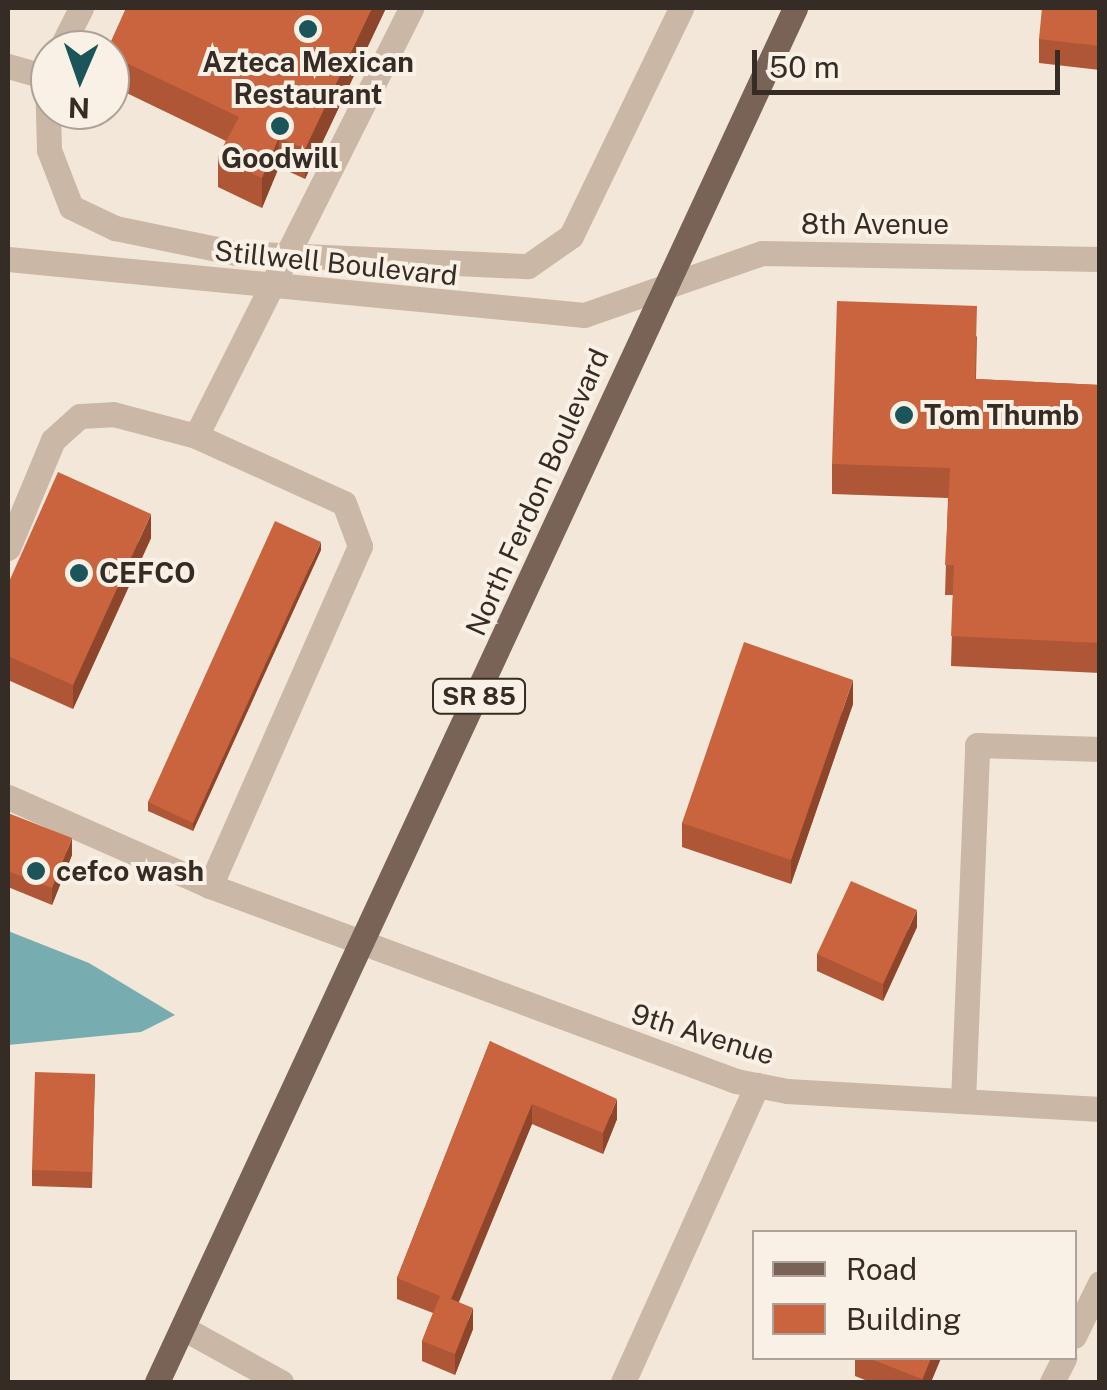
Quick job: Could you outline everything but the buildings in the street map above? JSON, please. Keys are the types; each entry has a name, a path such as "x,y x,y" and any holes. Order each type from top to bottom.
{"main road":[{"name":"North Ferdon Boulevard","path":"157,1382 366,943 786,11"}],"street":[{"path":"196,436 274,289 411,8"},
{"path":"49,130 49,150 71,207 115,228 288,256 528,266 570,236 681,8"},
{"name":"8th Avenue","path":"657,294 762,253 1100,260"},
{"name":"Stillwell Boulevard","path":"8,259 274,289 584,315 657,294"},
{"path":"8,548 53,440 80,416 113,414 196,436 344,504 360,546 210,886"},
{"path":"963,1101 977,745 1100,749"},
{"name":"9th Avenue","path":"8,797 210,886 584,1028 757,1085 1100,1109"},
{"path":"623,1382 757,1085"},
{"path":"1077,1330 1100,1284"},
{"path":"183,1328 281,1382"}],"water":[{"path":"8,931 89,963 175,1015 141,1032 8,1045"}],"place":[{"name":"Azteca Mexican Restaurant","path":"308,29"},
{"name":"Goodwill","path":"280,126"},
{"name":"Tom Thumb","path":"904,415"},
{"name":"CEFCO","path":"79,573"},
{"name":"cefco wash","path":"36,871"}]}
